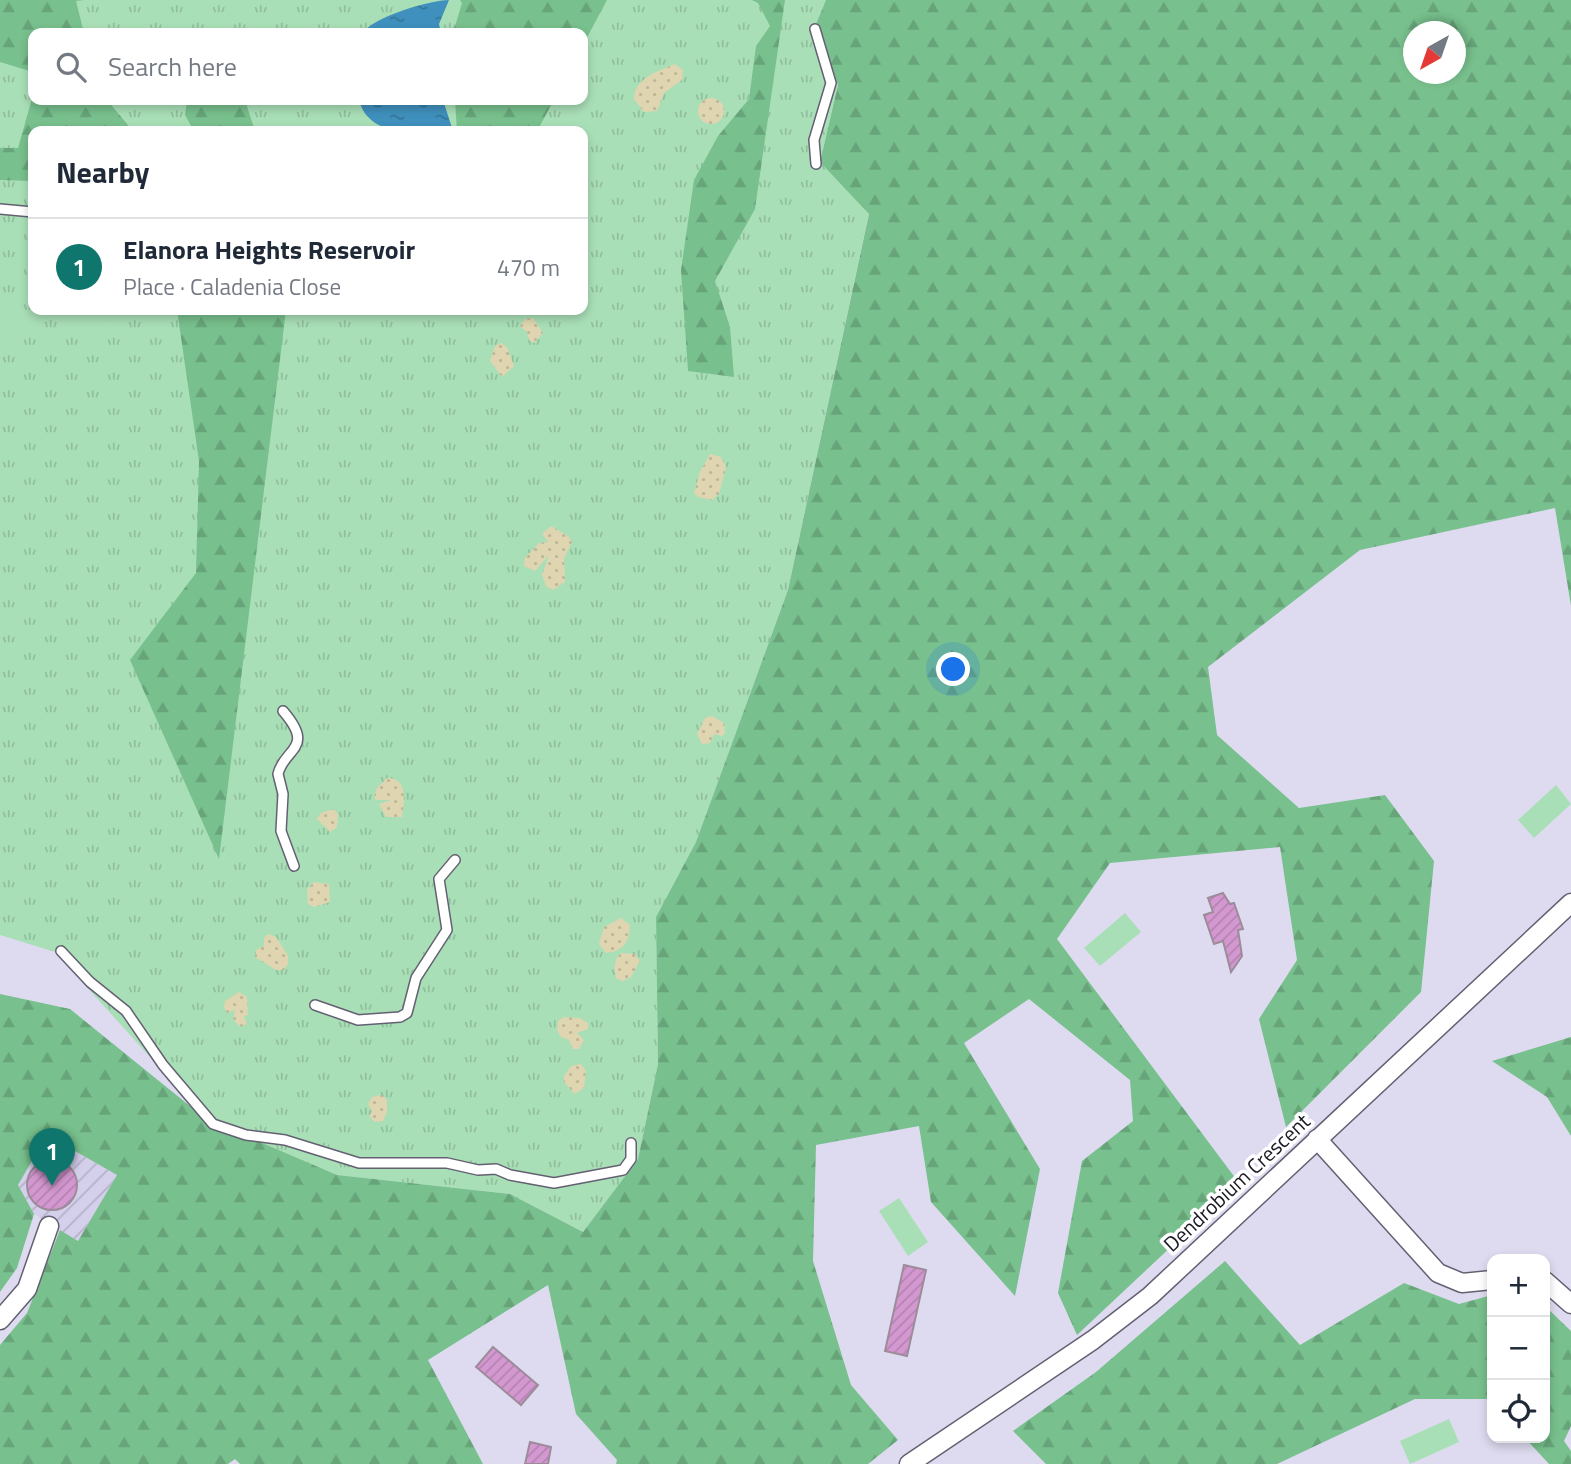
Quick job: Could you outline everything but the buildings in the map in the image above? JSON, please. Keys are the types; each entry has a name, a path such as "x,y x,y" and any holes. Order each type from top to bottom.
{"street":[{"name":"Dendrobium Crescent","path":"909,1464 1119,1321 1571,903"},
{"path":"1317,1139 1438,1273 1462,1283 1487,1280"},
{"path":"0,1320 27,1289 50,1226"},
{"path":"1550,1285 1571,1304"}],"lane":[{"path":"815,29 831,83 814,140 816,164"},
{"path":"0,209 28,212"},
{"path":"283,712 297,738 294,752 278,774 283,794 281,831 294,866"},
{"path":"315,1005 358,1020 400,1017 407,1013 416,978 447,930 439,879 455,860"},
{"path":"61,951 90,982 126,1012 181,1088 213,1124 220,1128 285,1140 359,1163 447,1163 478,1170 496,1169 510,1175 554,1183 623,1170 631,1159 631,1143"}],"shaded area":[{"path":"47,1135 117,1175 78,1241 34,1214 18,1185"}],"green space":[{"path":"0,0 826,0 816,24 838,85 820,161 869,213 788,590 696,842 656,917 658,1064 638,1159 583,1232 510,1194 336,1175 206,1119 55,952 0,935"},
{"path":"0,0 84,0 76,1 83,28 28,28 28,70 0,62"},
{"path":"460,0 607,0 588,36 588,28 454,28 462,3"},
{"path":"752,0 785,0 755,209 715,281 730,327 734,377 688,371 681,270 694,180 718,136 749,99 756,46 770,26 758,3"},
{"path":"826,0 1571,0 1571,606 1555,508 1360,550 1208,667 1217,735 1299,808 1385,795 1434,861 1421,992 1286,1127 1259,1019 1297,960 1280,847 1110,863 1057,939 1239,1183 1077,1335 1058,1293 1082,1161 1133,1121 1130,1080 1029,999 964,1043 1040,1169 1015,1296 931,1202 919,1126 816,1145 813,1261 851,1385 898,1440 868,1464 616,1464 617,1460 576,1414 548,1285 428,1360 483,1464 240,1464 235,1459 228,1464 0,1464 0,1345 27,1313 60,1230 78,1241 117,1175 47,1135 18,1185 34,1214 17,1268 0,1292 0,994 70,1009 206,1119 337,1175 510,1194 583,1232 638,1159 658,1064 656,917 696,842 788,590 869,214 820,162 838,85 816,24"},
{"path":"30,105 111,105 129,126 28,126 28,181 0,180 0,148 18,148"},
{"path":"186,105 247,105 253,126 191,126 185,115"},
{"path":"455,105 551,105 540,126 457,126"},
{"path":"77,315 119,315 83,340 68,321"},
{"path":"178,315 285,315 219,859 130,660 196,573 199,461"},
{"path":"12,316 26,336 0,354 0,324"},
{"path":"1556,785 1571,804 1534,838 1518,820"},
{"path":"1125,913 1141,932 1100,966 1084,948"},
{"path":"1571,1037 1571,1136 1547,1097 1492,1061"},
{"path":"899,1198 928,1242 908,1256 879,1211"},
{"path":"1225,1261 1300,1345 1404,1283 1459,1304 1487,1296 1487,1399 1415,1399 1277,1464 1046,1464 1013,1431 1096,1372"},
{"path":"1550,1311 1571,1331 1571,1426 1564,1441 1571,1451 1571,1464 1549,1464 1530,1443 1550,1443"},
{"path":"1449,1419 1459,1442 1410,1464 1400,1441"}],"sand":[{"path":"675,64 683,70 682,80 664,93 657,111 644,112 634,99 638,86 649,76"},
{"path":"711,98 720,102 724,111 720,120 711,124 702,120 698,111 702,102"},
{"path":"533,318 543,333 534,343 520,326 525,319"},
{"path":"501,343 507,347 514,366 502,377 490,361 495,346"},
{"path":"710,454 721,457 726,467 719,494 712,500 698,497 694,493 700,472"},
{"path":"551,526 568,536 572,542 564,558 565,582 553,590 546,586 542,575 549,555 535,571 524,566 525,558 539,543 548,542 542,534"},
{"path":"712,716 724,723 725,733 722,736 714,734 710,743 702,744 697,734 705,718"},
{"path":"387,778 399,782 404,792 402,817 386,817 379,804 391,800 376,800 374,797 377,788"},
{"path":"333,809 338,814 337,827 330,832 317,819 321,813"},
{"path":"314,882 329,884 330,902 314,907 308,904 307,890"},
{"path":"621,918 630,925 627,941 621,948 606,953 599,944 604,927"},
{"path":"268,934 276,937 288,956 288,964 284,970 276,970 255,957 256,950 264,946 264,938"},
{"path":"621,953 635,954 640,961 631,977 623,981 617,979 615,969"},
{"path":"239,992 247,997 248,1015 244,1016 247,1024 240,1027 233,1019 235,1010 227,1013 224,1007 225,1001"},
{"path":"564,1017 580,1018 588,1023 588,1029 577,1033 584,1040 579,1049 573,1049 568,1039 562,1038 557,1031 558,1021"},
{"path":"581,1064 586,1071 584,1088 575,1094 564,1082 564,1076 571,1066"},
{"path":"382,1095 387,1100 387,1112 383,1121 375,1122 369,1116 372,1112 368,1104 372,1097"}],"water":[{"path":"449,0 440,28 368,28 403,10"},
{"path":"361,105 445,105 451,126 383,126 373,122"}],"place":[{"name":"Elanora Heights Reservoir","path":"52,1186"}]}
